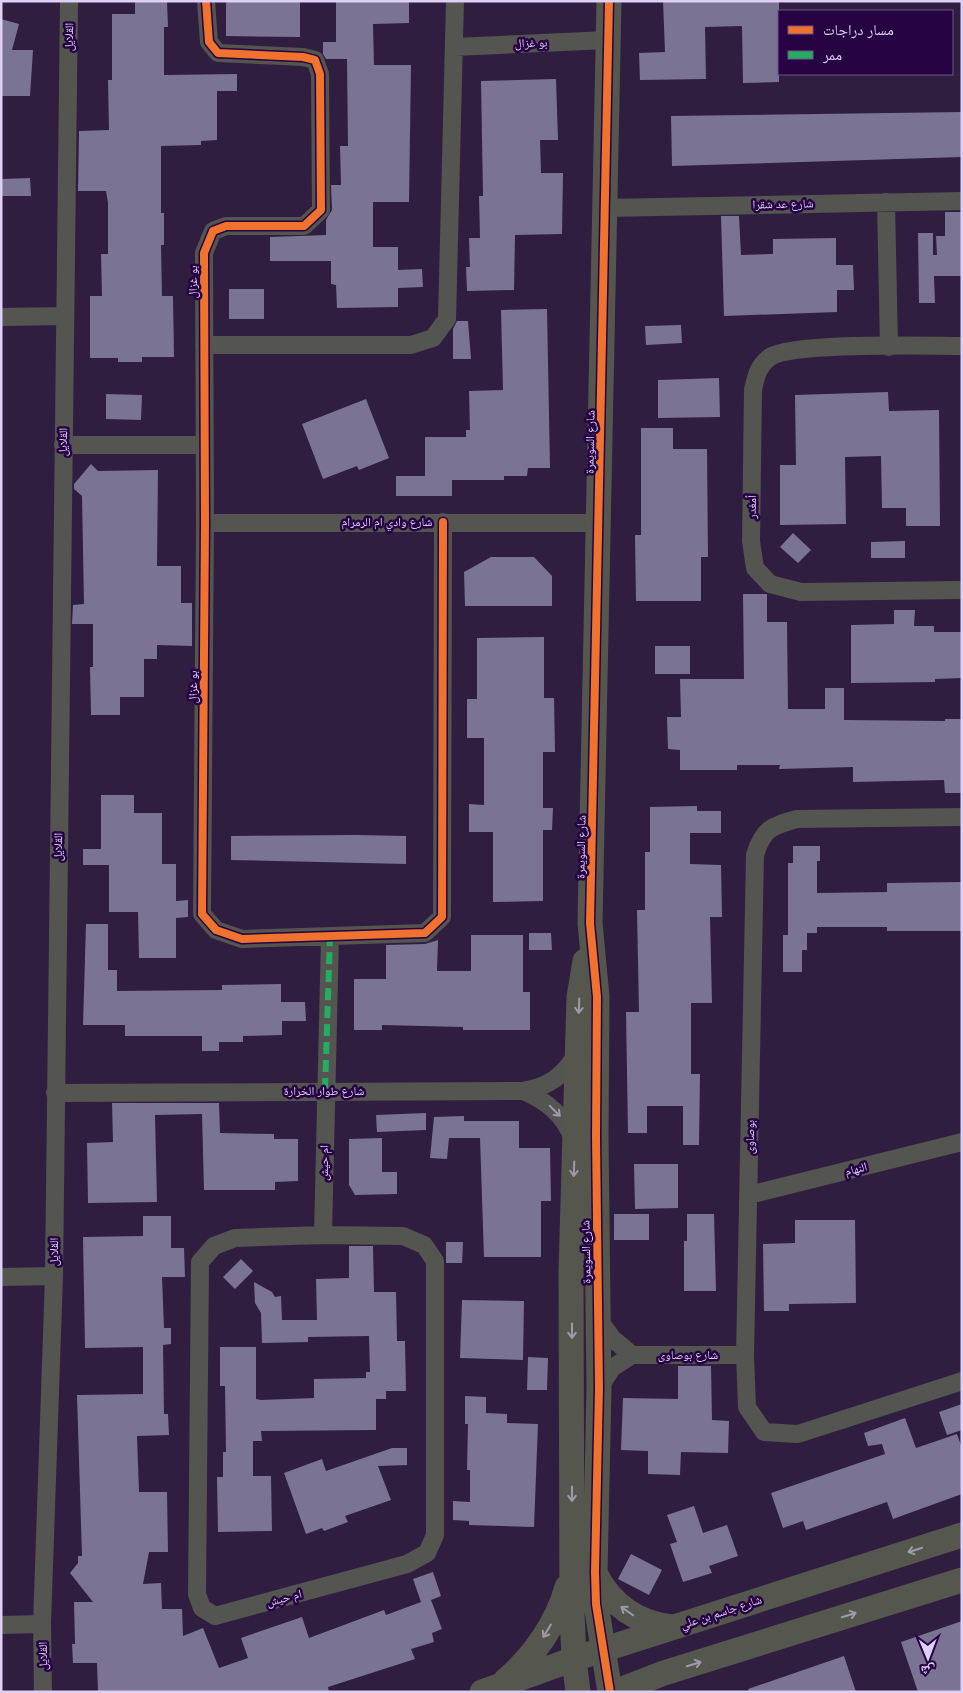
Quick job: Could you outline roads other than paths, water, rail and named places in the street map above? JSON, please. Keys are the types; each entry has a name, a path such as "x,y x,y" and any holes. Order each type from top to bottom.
{"street":[{"name":"القلايل","path":"43,1692 42,1624 54,1276 69,1"},
{"name":"بو غزال","path":"206,1 208,42 218,53 303,57 314,60 320,74 321,210 304,226 226,226 213,231 204,253 205,523 202,914 216,930 242,939 425,933 442,917 443,522"},
{"path":"204,345 411,344 433,338 446,319 455,1"},
{"name":"شارع السويمرة","path":"578,1692 574,1659 584,1571 599,1388 596,1136 597,997 590,923 609,1"},
{"name":"بو غزال","path":"454,47 608,40"},
{"name":"شارع عد شقرا","path":"605,208 962,201"},
{"path":"886,202 889,347"},
{"path":"1,317 65,316"},
{"name":"أمغدر","path":"962,346 799,349 771,357 758,369 753,390 751,541 755,568 770,584 801,592 962,590"},
{"path":"63,445 204,445"},
{"name":"شارع وادي ام الرمرام","path":"205,523 599,523"},
{"name":"بوصاوى","path":"962,817 797,819 774,825 761,837 755,855 750,1195 745,1355 747,1407 764,1432 798,1434 962,1381"},
{"name":"شارع السويمرة","path":"590,923 579,997 571,1271 584,1571 596,1604 610,1692"},
{"path":"325,1090 330,936"},
{"name":"شارع طوار الخرارة","path":"55,1093 325,1090 523,1092 550,1084 561,1075 577,1052"},
{"name":"ام حيش","path":"323,1236 325,1090"},
{"path":"523,1092 546,1102 556,1111 567,1126 575,1143"},
{"name":"النهام","path":"750,1195 962,1142"},
{"name":"ام حيش","path":"323,1236 402,1236 424,1245 435,1260 435,1536 427,1553 407,1564 216,1616 202,1608 197,1594 200,1262 214,1246 235,1238 323,1236"},
{"path":"1,1277 54,1276"},
{"path":"599,1320 613,1339 632,1355 612,1368 599,1388"},
{"name":"شارع بوصاوى","path":"632,1355 745,1355"},
{"name":"شارع جاسم بن علي","path":"491,1689 574,1659 962,1535"},
{"path":"491,1689 532,1654 546,1634 563,1600 584,1571 625,1612 655,1625 672,1628"},
{"path":"615,1692 661,1683 962,1580"},
{"path":"1,1625 42,1624"}]}
